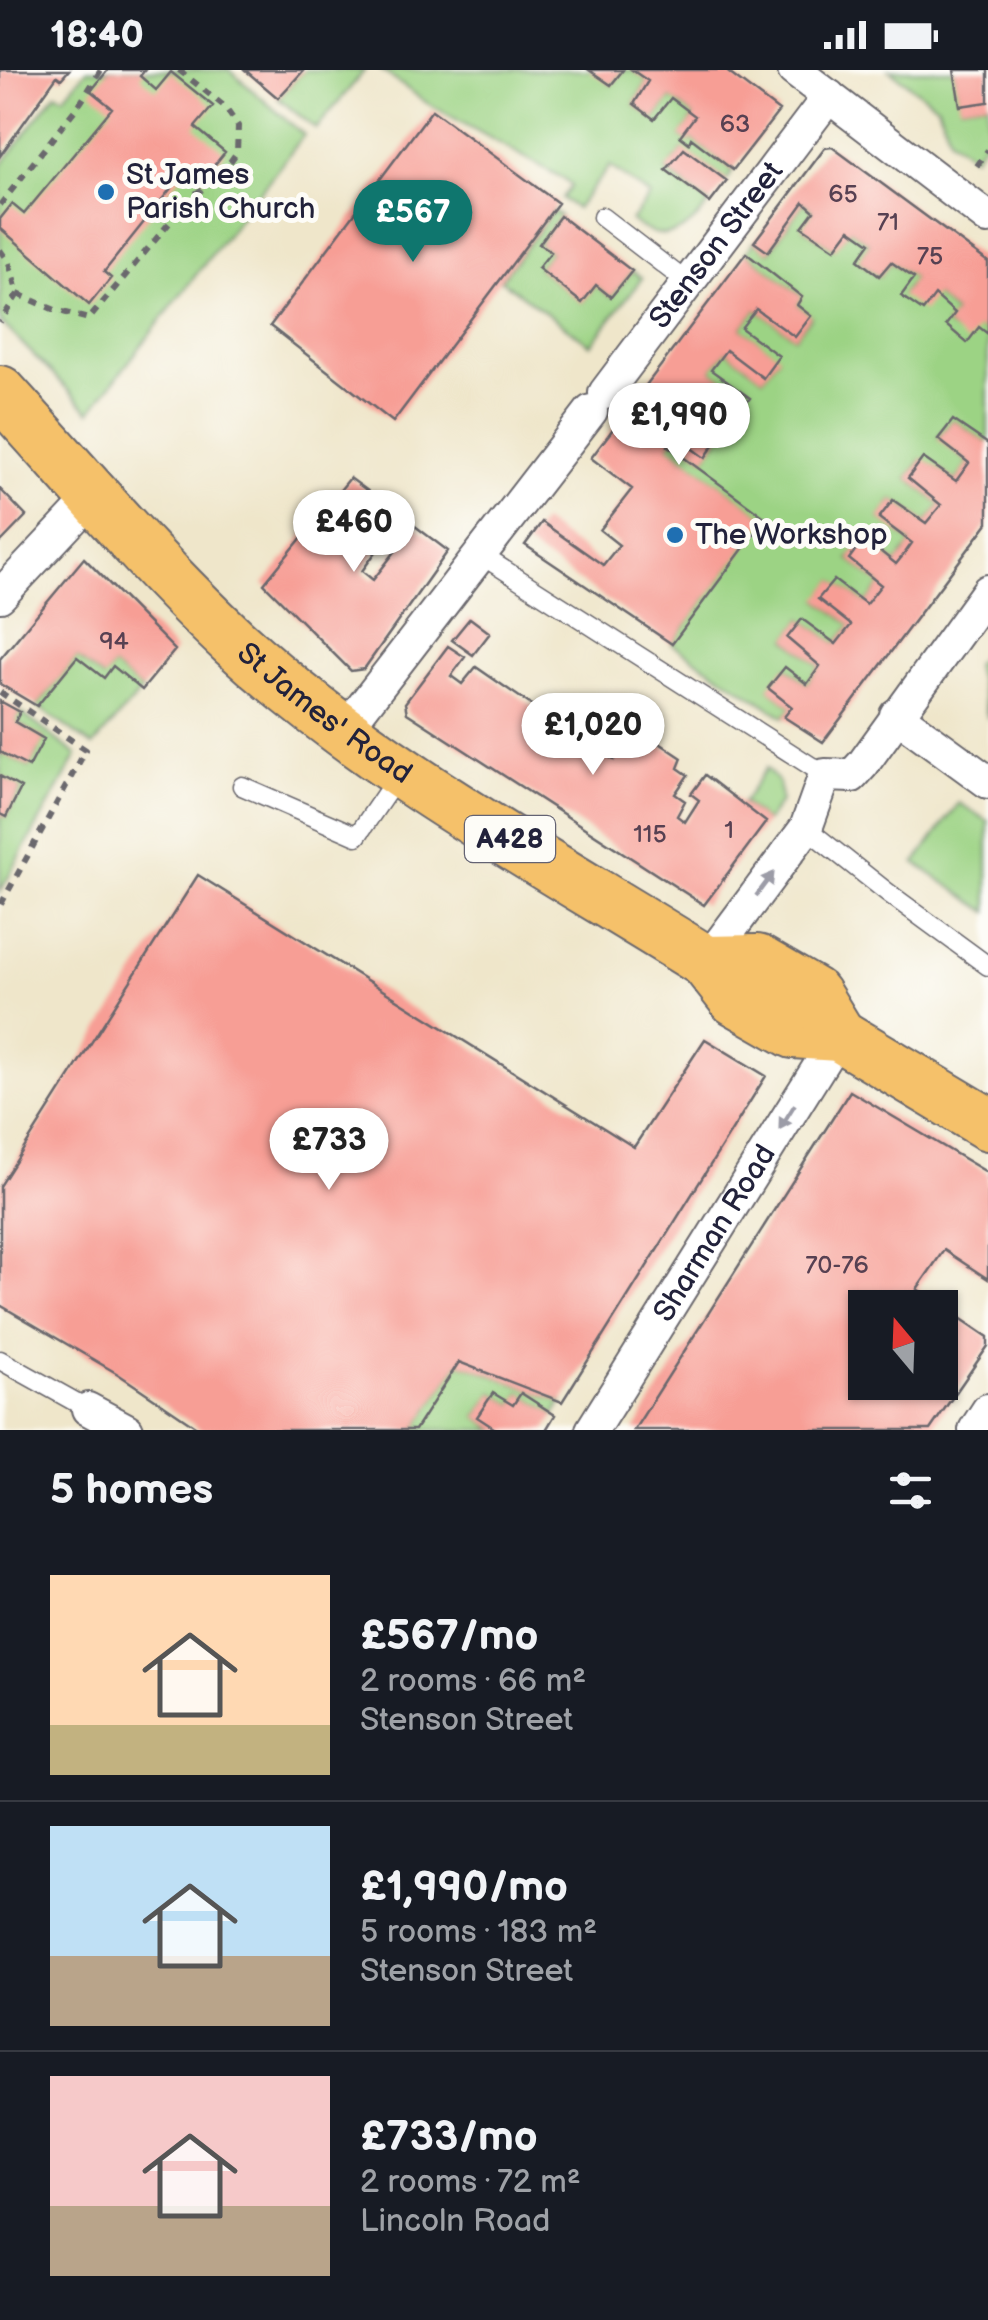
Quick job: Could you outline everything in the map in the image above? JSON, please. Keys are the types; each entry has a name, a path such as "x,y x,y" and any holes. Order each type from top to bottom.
{"main road":[{"name":"St James' Road","path":"0,392 142,551 236,644 402,772 706,962"},
{"path":"706,962 756,961 814,994 840,1035 988,1124"}],"street":[{"path":"794,70 988,218"},
{"name":"Stenson Street","path":"344,731 829,96"},
{"path":"0,596 94,496"},
{"path":"706,962 806,828 824,775 852,776 988,591"},
{"path":"896,715 988,782"},
{"name":"Sharman Road","path":"592,1430 840,1035"},
{"path":"88,1409 127,1430"},
{"path":"975,1430 988,1410"}],"lane":[{"path":"602,217 689,284"},
{"path":"482,555 824,775"},
{"path":"242,786 357,836 402,772"},
{"path":"806,828 988,966"},
{"path":"0,1360 88,1409"}],"path":[{"path":"0,206 101,70"},
{"path":"18,294 55,310 89,318 192,196 218,179 237,152 238,126 224,106 179,70"},
{"path":"976,167 988,150"},
{"path":"0,250 9,263 18,294 0,322"},
{"path":"0,692 86,750 0,906"}],"green space":[{"path":"87,70 229,70 304,135 90,412 0,321 0,167 56,93 64,97"},
{"path":"304,70 365,70 316,129 278,98"},
{"path":"381,70 593,70 611,85 623,70 632,70 648,81 634,104 654,119 671,98 695,116 681,136 688,142 691,138 733,170 727,181 683,150 666,171 710,203 683,229 654,233 631,221 650,196 610,166 576,209 562,198 571,186 562,178 427,103"},
{"path":"889,70 954,70 961,106 988,102 988,137 973,157 950,139 938,106"},
{"path":"804,202 814,211 803,228 834,248 850,229 870,243 859,261 879,276 891,262 914,278 902,295 935,295 955,313 946,326 957,333 979,327 988,334 988,440 986,443 953,420 938,438 969,463 956,481 922,459 908,478 941,505 926,523 893,500 880,518 912,543 896,564 864,539 849,559 881,585 866,604 834,581 819,600 851,625 836,644 802,619 787,639 820,666 807,684 786,667 769,688 792,707 784,717 672,644 765,518 668,446 675,436 705,458 720,437 684,410 697,391 734,418 750,399 711,370 726,350 763,378 778,357 741,328 756,309 795,337 811,317 797,305 801,296 746,253 754,242 769,252"},
{"path":"553,211 560,216 539,244 551,252 538,268 582,302 596,285 611,297 632,271 642,278 591,345 501,280"},
{"path":"988,648 988,719 975,665"},
{"path":"77,657 103,678 113,666 142,690 93,746 37,706"},
{"path":"20,712 77,755 0,892 0,814 6,817 21,789 0,776 0,752 29,767 44,739 15,722"},
{"path":"766,768 779,783 781,801 766,822 743,803"},
{"path":"959,803 988,821 988,912 915,863"},
{"path":"459,1362 562,1402 555,1415 521,1393 513,1405 493,1393 477,1417 496,1430 415,1430"}],"building":[{"path":"0,70 69,70 61,79 57,76 0,156"},
{"name":"St James Parish Church","path":"108,70 145,70 140,76 156,90 171,72 213,106 195,127 225,152 203,179 188,167 104,272 111,278 89,305 0,228 0,219 12,204 24,214 112,108 91,91"},
{"path":"245,70 304,70 278,98"},
{"path":"589,70 623,70 611,85"},
{"path":"632,70 725,70 779,111 733,170 691,138 689,143 680,136 695,116 671,98 654,119 634,104 648,81"},
{"path":"954,70 988,70 988,102 960,106"},
{"path":"432,110 558,203 393,422 270,326"},
{"path":"832,147 988,262 988,334 979,327 967,343 946,325 955,313 935,295 923,311 901,296 914,278 891,262 879,276 858,260 870,243 850,229 835,249 802,227 814,211 804,202 768,252 754,242 825,148"},
{"path":"684,149 727,181 710,203 666,170"},
{"path":"560,216 632,271 611,297 596,285 582,303 538,268 551,252 539,244"},
{"path":"746,253 802,297 797,305 811,316 795,337 756,309 741,328 779,356 763,378 726,350 711,370 750,398 734,419 697,391 684,410 720,436 705,458 675,436 668,446 766,518 672,644 525,545 542,522 603,565 619,545 600,530 632,489 591,458"},
{"path":"953,420 988,444 988,523 823,742 784,717 792,707 768,688 785,667 807,684 820,666 787,638 802,619 836,644 851,625 818,599 834,580 866,604 881,585 849,559 864,538 896,564 905,553 912,543 879,518 893,500 926,523 941,505 908,478 923,458 956,481 969,463 938,439"},
{"path":"350,478 402,516 362,571 373,580 415,526 448,551 364,669 351,671 264,584"},
{"path":"0,489 26,516 0,543"},
{"path":"84,558 175,650 142,690 113,666 104,678 77,657 37,706 0,684 0,659"},
{"path":"470,618 490,633 473,655 452,640"},
{"path":"448,646 465,657 451,676 462,684 476,667 543,713 537,721 560,738 555,744 564,751 601,703 618,714 592,747 614,760 637,728 682,758 678,768 688,775 675,794 685,801 677,816 685,822 699,800 691,794 705,775 766,822 704,905 407,713 405,703"},
{"path":"0,701 20,712 15,722 44,739 29,767 0,752"},
{"path":"0,776 21,788 6,817 0,814"},
{"path":"198,875 634,1147 705,1039 766,1076 562,1402 459,1362 415,1430 201,1430 118,1374 0,1305 0,1186"},
{"path":"850,1091 988,1173 988,1279 944,1250 918,1290 848,1290 848,1400 951,1400 930,1430 634,1430"},
{"path":"958,1317 988,1337 988,1346 958,1389"},
{"path":"493,1393 513,1405 521,1393 555,1415 546,1430 497,1430 477,1417"}],"place":[{"name":"St James Parish Church","path":"106,192"},
{"name":"The Workshop","path":"675,535"}]}
